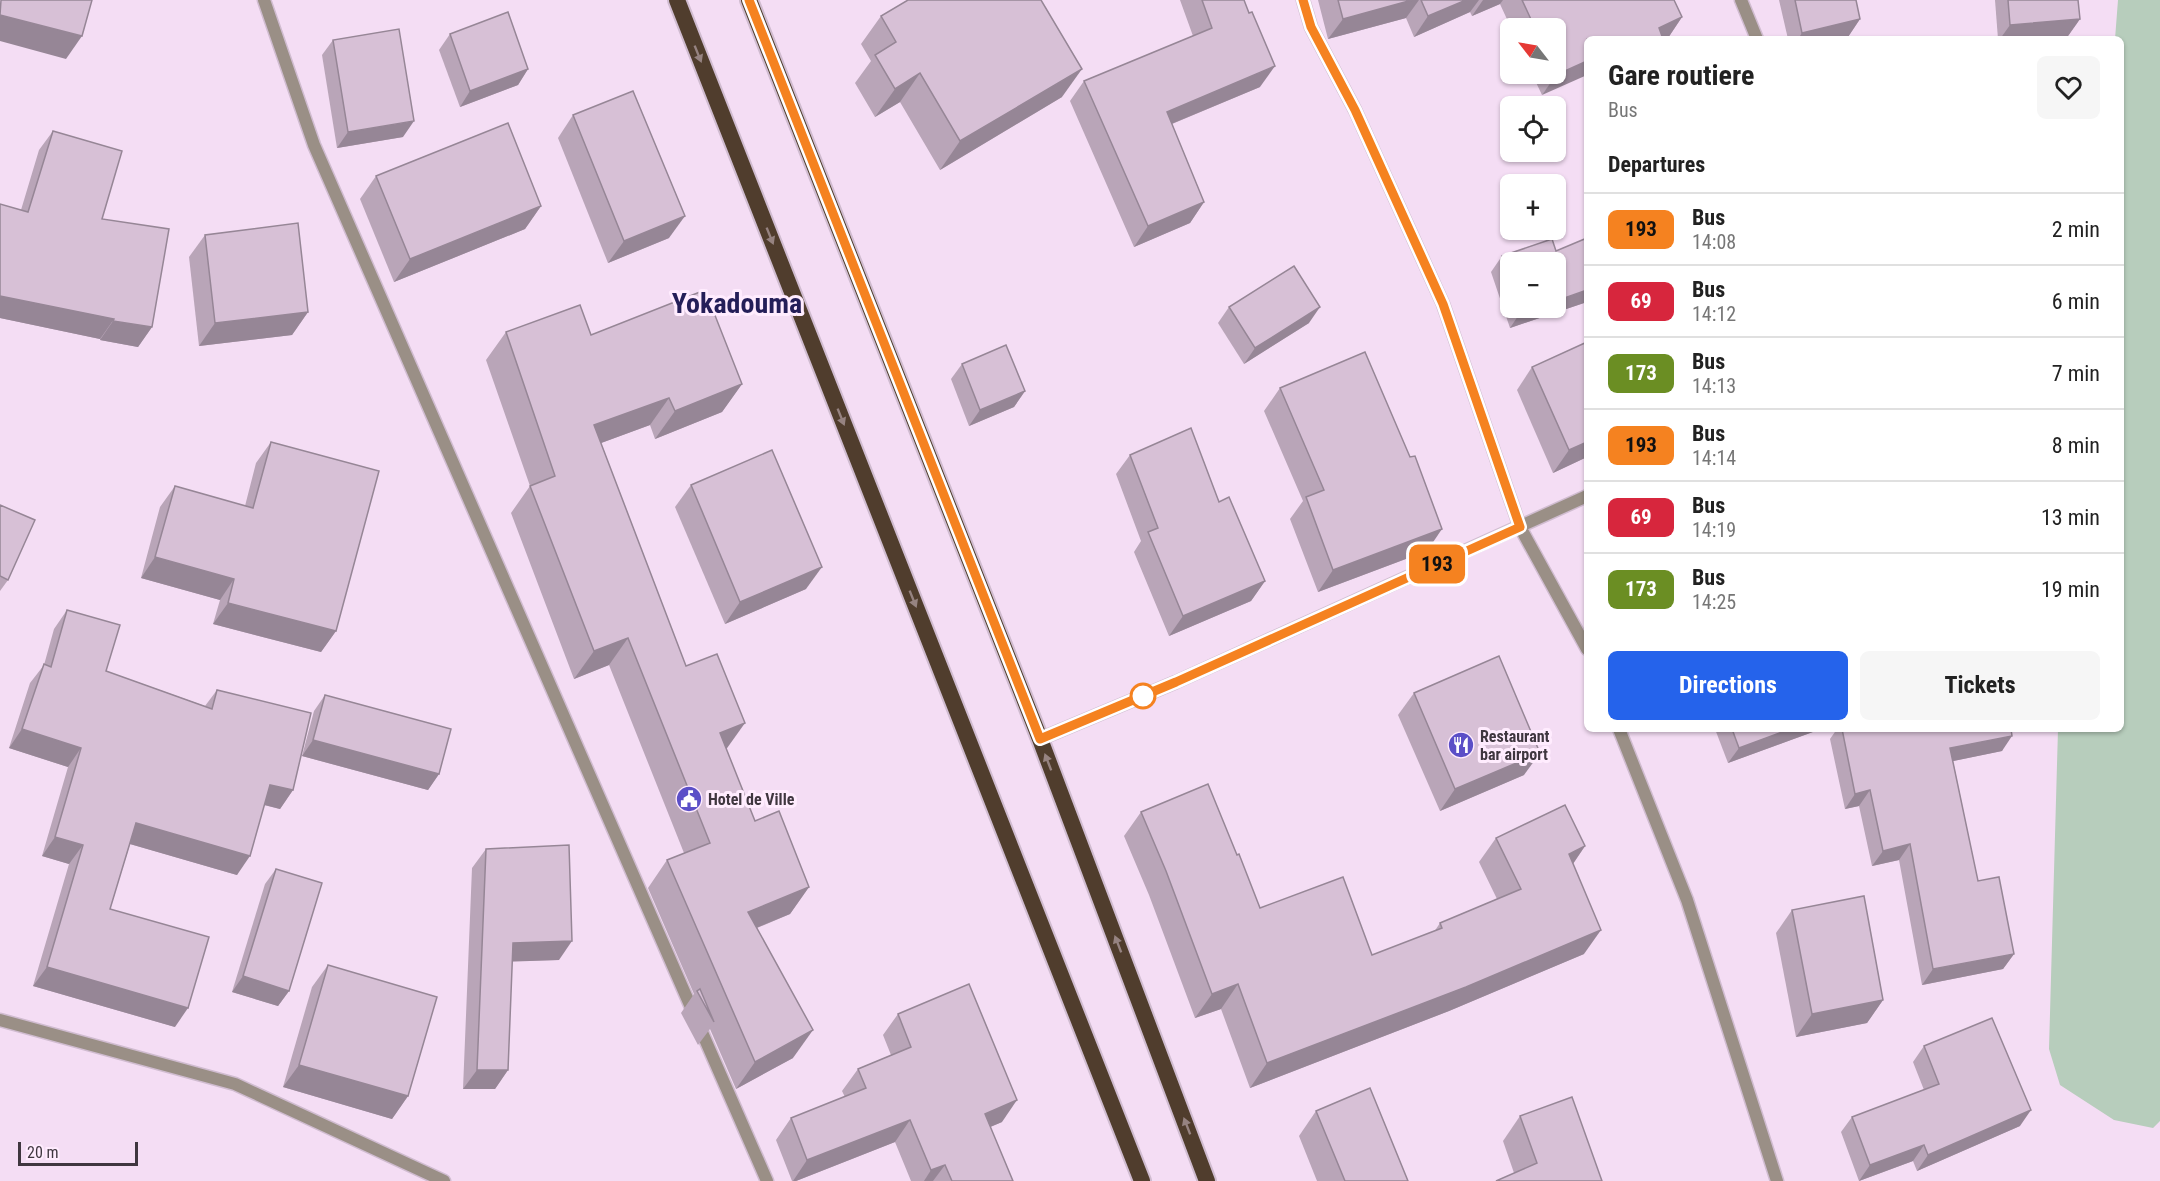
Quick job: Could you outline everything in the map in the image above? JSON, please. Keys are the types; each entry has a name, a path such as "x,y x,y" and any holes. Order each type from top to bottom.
{"highway":[{"path":"677,0 1142,1181"},
{"path":"749,0 1040,739 1208,1181"}],"street":[{"path":"264,0 318,156 767,1181"},
{"path":"1303,0 1311,27 1355,110 1443,304 1520,527 1584,644"},
{"path":"1741,0 1756,36"},
{"path":"1040,739 1176,682 1584,497"},
{"path":"1620,732 1687,900 1777,1181"},
{"path":"0,1020 235,1084 444,1181"}],"green space":[{"path":"2118,0 2160,0 2160,1121 2153,1128 2114,1120 2060,1085 2049,1049 2058,732 2124,732 2124,36 2115,36"}],"building":[{"path":"1,0 92,0 82,36 0,15"},
{"path":"908,0 1041,0 1082,69 960,141 920,73 895,89 875,55 896,42 881,16"},
{"path":"1202,0 1244,0 1249,13 1252,12 1275,66 1167,112 1204,202 1148,226 1084,81 1212,28"},
{"path":"1338,0 1412,0 1343,19"},
{"path":"1421,0 1466,0 1428,16"},
{"path":"1522,0 1674,0 1682,17 1659,28 1662,36 1584,36 1584,62 1566,70 1566,18 1530,18"},
{"path":"1795,0 1856,0 1860,19 1802,33"},
{"path":"2008,0 2078,0 2080,19 2010,25"},
{"path":"508,12 528,69 470,91 450,34"},
{"path":"399,29 414,121 348,132 333,40"},
{"path":"633,91 685,216 624,241 573,115"},
{"path":"508,123 541,206 410,259 376,176"},
{"path":"53,131 122,151 102,219 169,229 152,327 113,321 114,319 0,296 0,204 28,212"},
{"path":"298,223 308,312 215,323 205,235"},
{"path":"1584,239 1584,291 1566,297 1566,252 1514,252 1552,240 1556,251"},
{"path":"1294,266 1320,307 1255,348 1229,307"},
{"path":"705,290 742,384 675,411 669,398 594,425 686,666 717,654 745,723 720,733 755,821 779,811 809,887 748,912 813,1030 755,1062 667,860 710,843 628,638 594,651 530,486 555,476 506,332 580,305 591,335"},
{"path":"1584,343 1584,443 1569,450 1532,367"},
{"path":"1006,345 1025,391 980,410 962,364"},
{"path":"1365,352 1410,457 1415,456 1442,529 1333,570 1306,497 1324,490 1280,388"},
{"path":"1191,428 1219,502 1229,497 1265,581 1183,616 1148,532 1158,528 1130,455"},
{"path":"271,442 379,471 336,631 228,603 234,579 155,557 175,486 253,508"},
{"path":"772,450 822,567 740,602 691,485"},
{"path":"0,505 35,520 8,580 0,576"},
{"path":"67,610 120,625 106,671 212,709 217,690 311,713 293,790 270,785 250,856 136,823 110,909 209,937 188,1008 47,967 83,845 55,837 81,748 22,729 44,664 51,667"},
{"name":"Restaurant bar airport","path":"1499,656 1540,753 1455,789 1414,693"},
{"path":"325,695 451,729 439,774 313,740"},
{"path":"1733,732 1782,732 1739,748"},
{"path":"1843,732 2011,732 2012,736 1950,748 1978,881 1999,877 2014,954 1933,969 1910,844 1883,851 1870,790 1855,794"},
{"path":"1208,784 1260,908 1343,877 1372,955 1442,928 1440,923 1521,889 1496,838 1565,805 1585,846 1569,854 1601,930 1466,987 1267,1063 1238,984 1212,994 1166,871 1141,812"},
{"path":"569,845 572,941 513,943 508,1070 477,1070 486,849"},
{"path":"276,869 322,883 289,991 243,976"},
{"path":"1864,896 1883,1000 1812,1014 1792,910"},
{"path":"328,965 437,997 408,1096 299,1065"},
{"path":"969,984 1017,1100 985,1114 1013,1181 952,1181 945,1165 931,1170 910,1120 807,1160 791,1118 866,1088 858,1069 911,1047 898,1014"},
{"path":"700,989 714,1022 697,991"},
{"path":"1992,1018 2031,1110 1928,1155 1924,1145 1870,1165 1852,1117 1939,1084 1924,1046"},
{"path":"1370,1088 1408,1181 1345,1181 1316,1111"},
{"path":"1572,1097 1602,1181 1496,1181 1537,1163 1520,1116"}],"bus line":[{"name":"193","path":"749,0 1040,739 1176,682 1520,527 1443,304 1355,110 1311,27 1303,0"}],"place":[{"name":"Restaurant bar airport","path":"1461,745"},
{"name":"Hotel de Ville","path":"689,799"}],"district":[{"name":"Yokadouma","path":"737,303"}]}
